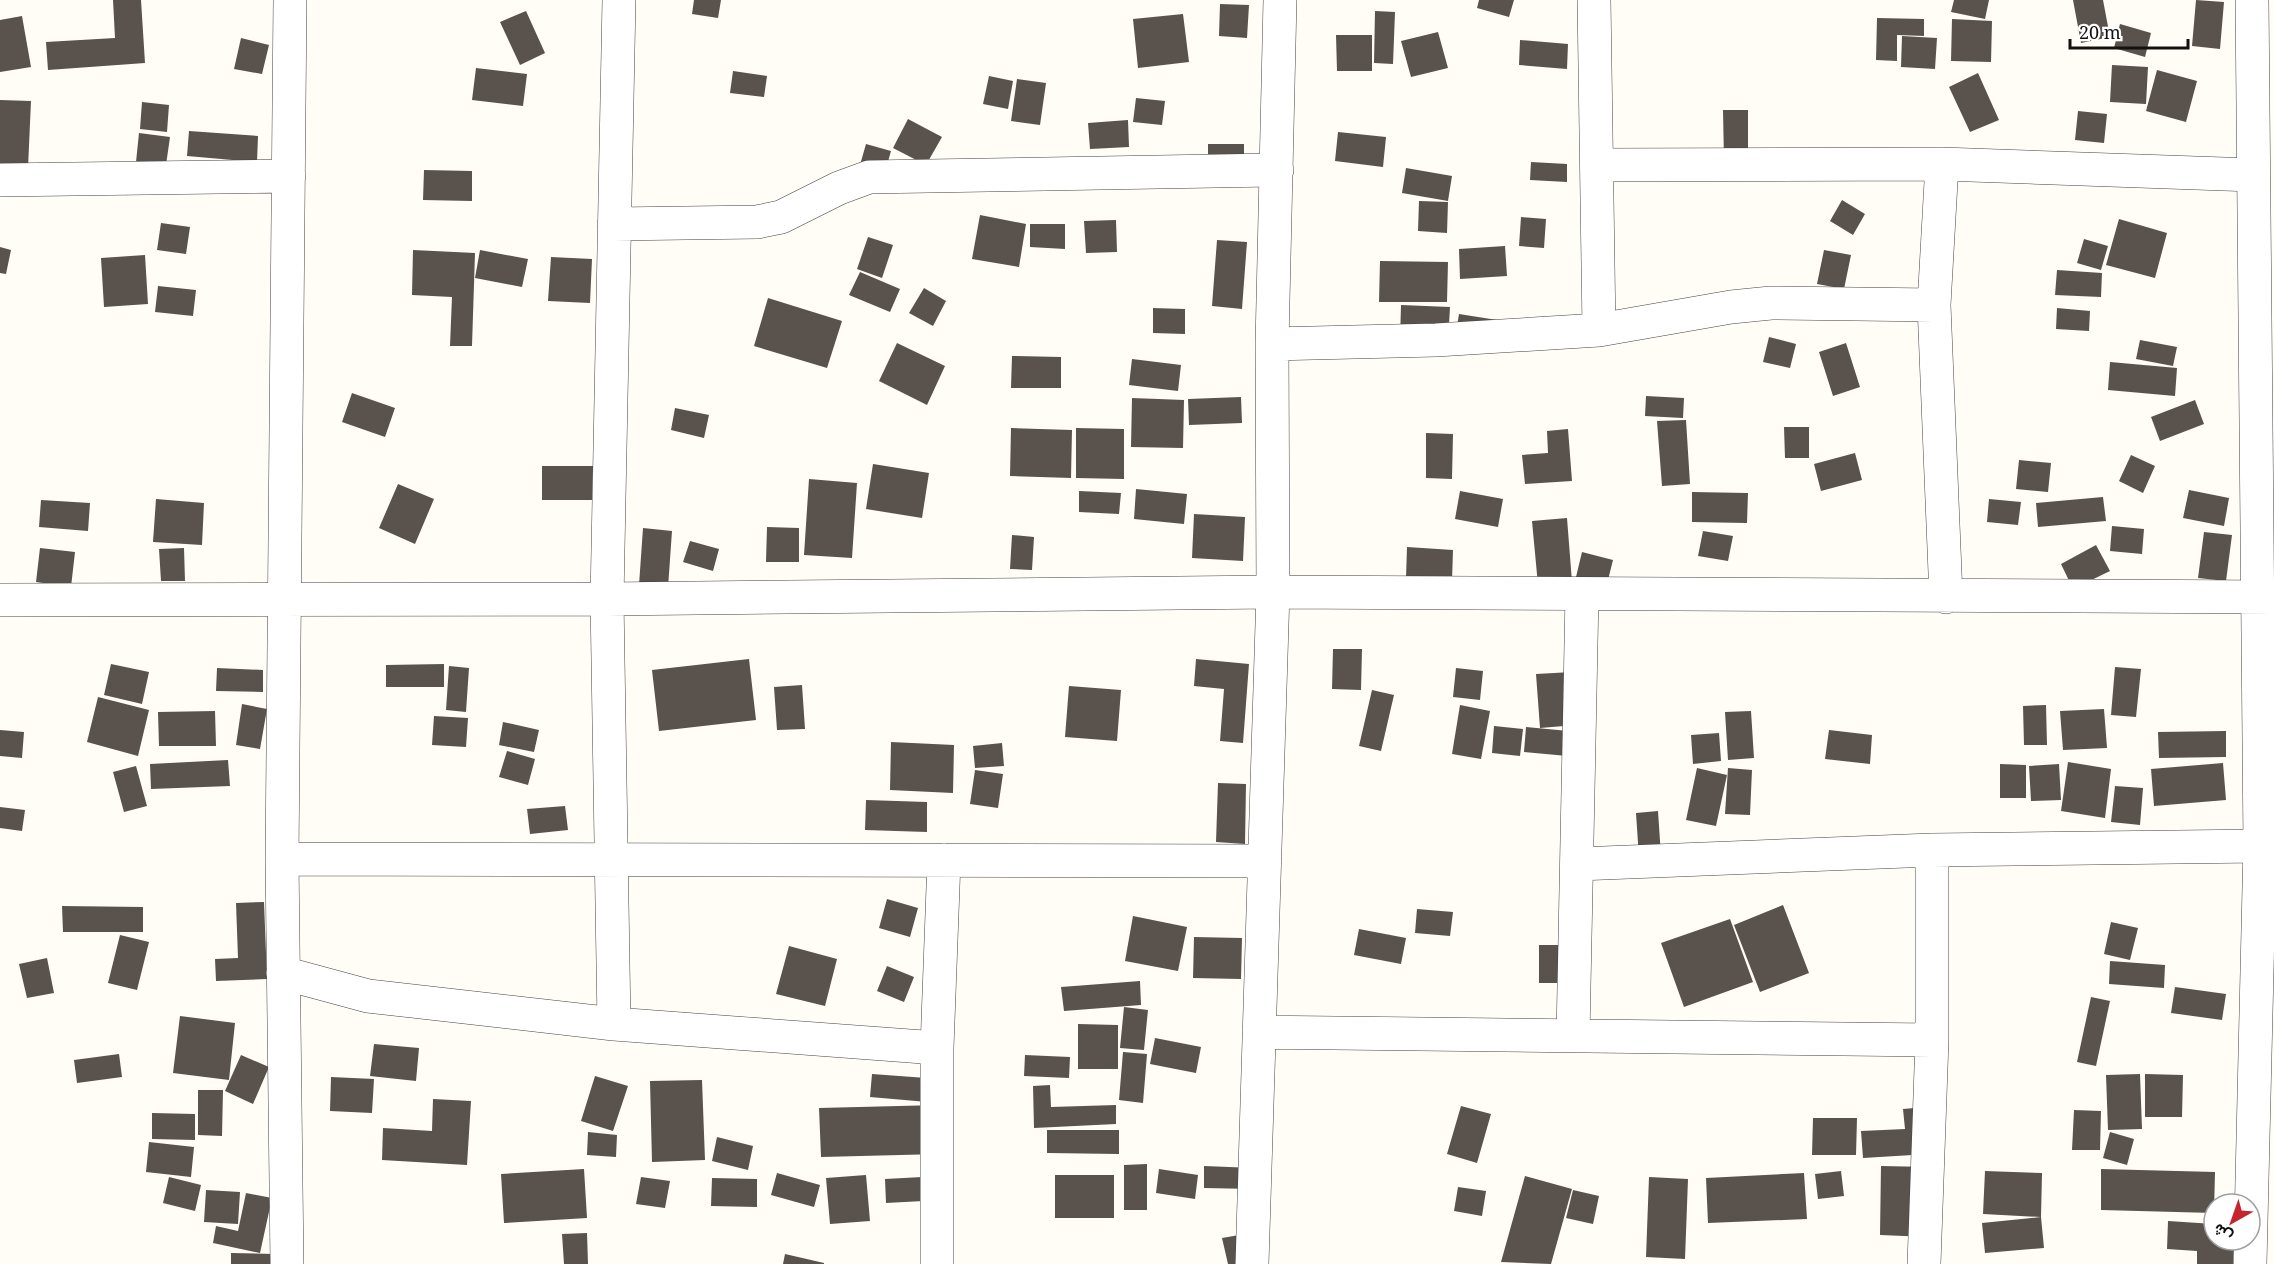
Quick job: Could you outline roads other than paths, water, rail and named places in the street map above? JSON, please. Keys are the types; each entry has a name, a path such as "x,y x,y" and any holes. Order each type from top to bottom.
{"street":[{"path":"287,1264 282,859 290,0"},
{"path":"615,1024 607,599 619,0"},
{"path":"1252,1264 1273,592 1272,344 1280,0"},
{"path":"1594,0 1599,330"},
{"path":"2250,1264 2265,1040 2260,846 2266,597 2264,343 2253,175 2252,0"},
{"path":"1597,165 1942,164 2253,175"},
{"path":"1942,164 1934,305 1946,597"},
{"path":"614,224 757,222 781,217 839,188 869,177 1277,170"},
{"path":"0,180 289,176"},
{"path":"1272,344 1436,340 1599,330 1731,307 1771,303 1934,305"},
{"path":"0,600 607,599 1273,592 2266,597"},
{"path":"1573,1036 1582,595"},
{"path":"1578,864 1932,850 2260,846"},
{"path":"1924,1264 1932,1040 1932,850"},
{"path":"282,859 1265,861"},
{"path":"937,1264 937,1048 944,860"},
{"path":"283,974 369,996 615,1024 937,1048"},
{"path":"1259,1032 1932,1040"}]}
